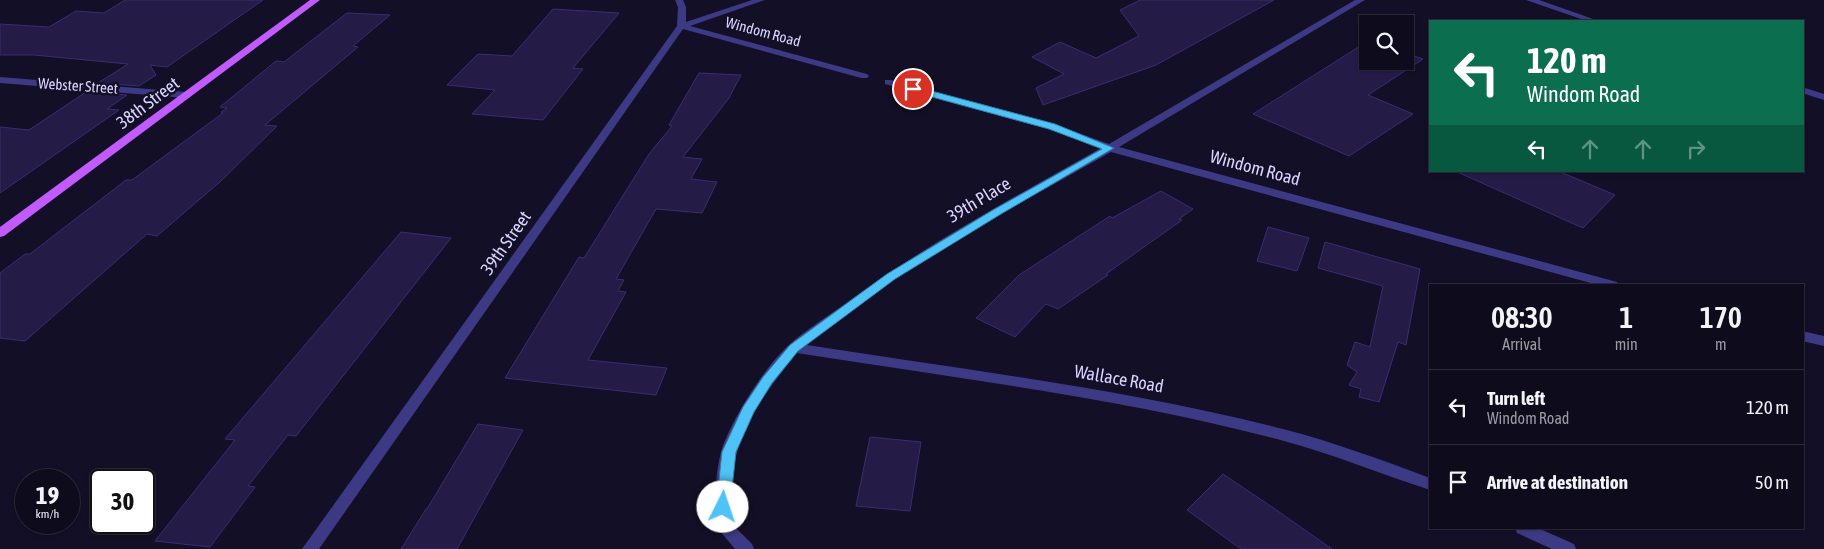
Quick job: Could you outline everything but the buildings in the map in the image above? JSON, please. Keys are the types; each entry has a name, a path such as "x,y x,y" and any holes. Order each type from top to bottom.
{"main road":[{"name":"38th Street","path":"0,233 316,0"}],"street":[{"path":"679,0 682,6 681,26 761,0"},
{"name":"39th Place","path":"739,546 722,524 723,490 729,452 748,410 768,380 794,348 891,276 1360,0"},
{"path":"1530,0 1592,20"},
{"name":"Windom Road","path":"681,26 864,76"},
{"name":"39th Street","path":"310,549 681,26"},
{"name":"Webster Street","path":"0,80 186,94"},
{"name":"Windom Road","path":"888,82 1052,126 1110,148 1609,284"},
{"path":"1804,91 1824,97"},
{"path":"1804,336 1824,341"},
{"name":"Wallace Road","path":"794,348 1145,403 1284,435 1355,456 1429,484"},
{"path":"1526,529 1568,549"}],"route":[{"path":"723,507 723,490 729,452 748,410 768,380 794,348 891,276 997,212 1110,148 1052,126 913,89"}]}
